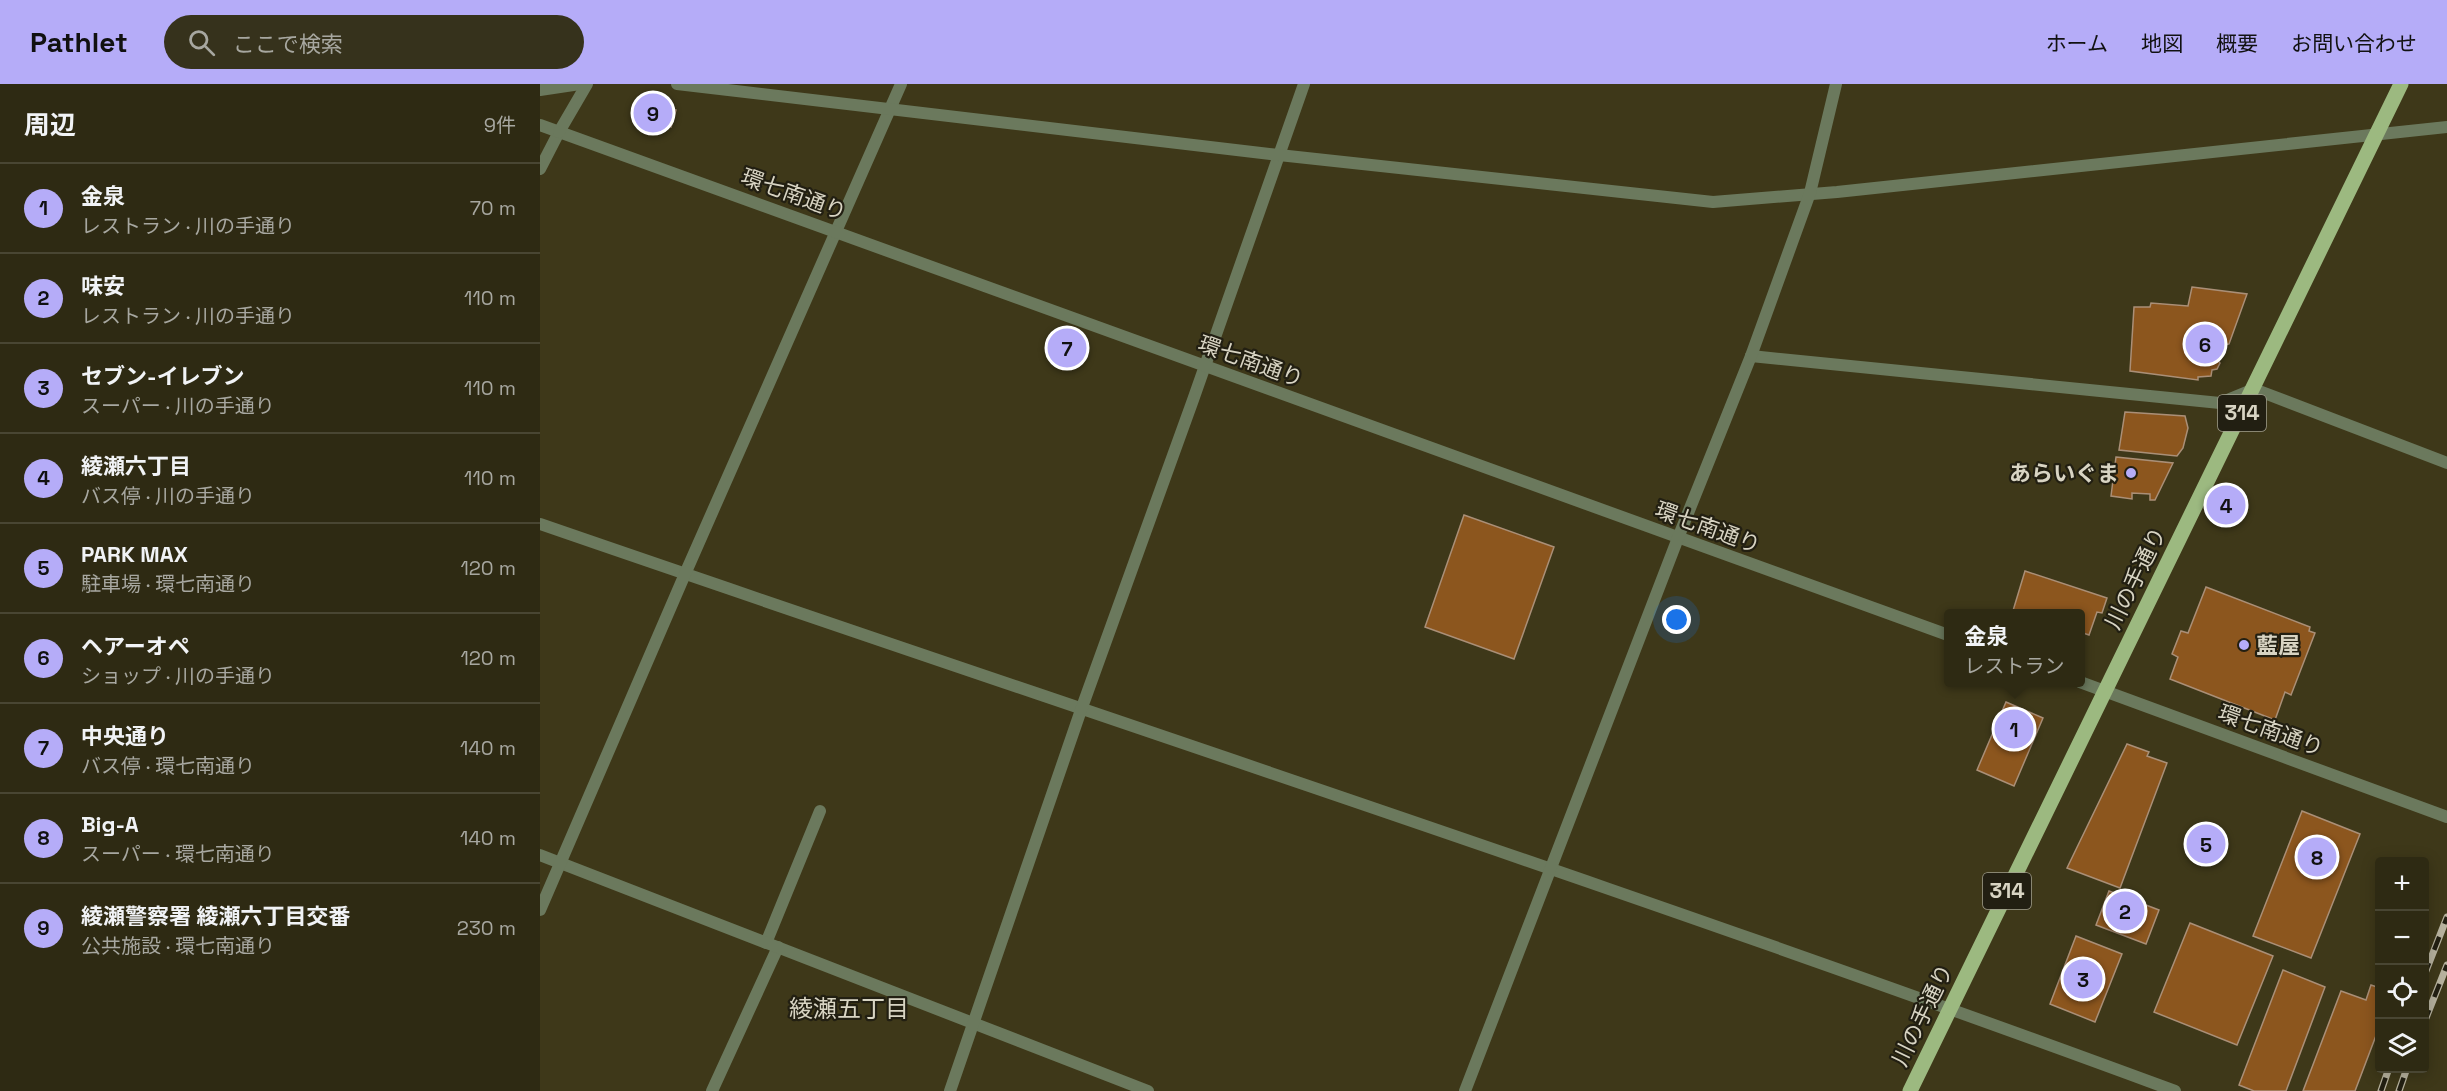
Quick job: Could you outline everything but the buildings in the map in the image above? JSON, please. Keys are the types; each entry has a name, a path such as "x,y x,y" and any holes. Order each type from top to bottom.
{"main road":[{"name":"川の手通り","path":"1910,1091 2401,84"}],"street":[{"path":"540,90 580,84"},
{"path":"540,169 587,84"},
{"path":"677,84 1713,202 1849,191 2447,127"},
{"path":"540,910 901,84"},
{"path":"950,1091 1081,710 1304,84"},
{"path":"1465,1091 1678,538 1751,356 1810,193 1836,84"},
{"name":"環七南通り","path":"540,125 1944,634"},
{"path":"1751,356 2220,403 2254,389 2447,463"},
{"path":"540,524 1081,710 1551,868 1950,1008 2175,1091"},
{"name":"環七南通り","path":"2085,684 2447,817"},
{"path":"766,943 820,811"},
{"path":"540,855 1148,1091"},
{"path":"711,1091 778,947"}],"railway":[{"path":"2428,965 2447,917"},
{"path":"2426,1019 2447,965"},
{"path":"2381,1091 2387,1073"},
{"path":"2399,1091 2405,1073"}],"place":[{"name":"綾瀬警察署 綾瀬六丁目交番","path":"653,113"},
{"name":"ヘアーオペ","path":"2205,344"},
{"name":"中央通り","path":"1067,348"},
{"name":"あらいぐま","path":"2131,473"},
{"name":"綾瀬六丁目","path":"2226,505"},
{"name":"藍屋","path":"2244,645"},
{"name":"金泉","path":"2014,729"},
{"name":"PARK MAX","path":"2206,844"},
{"name":"Big-A","path":"2317,857"},
{"name":"味安","path":"2125,911"},
{"name":"セブン-イレブン","path":"2083,979"}],"district":[{"name":"綾瀬五丁目","path":"849,1009"}]}
